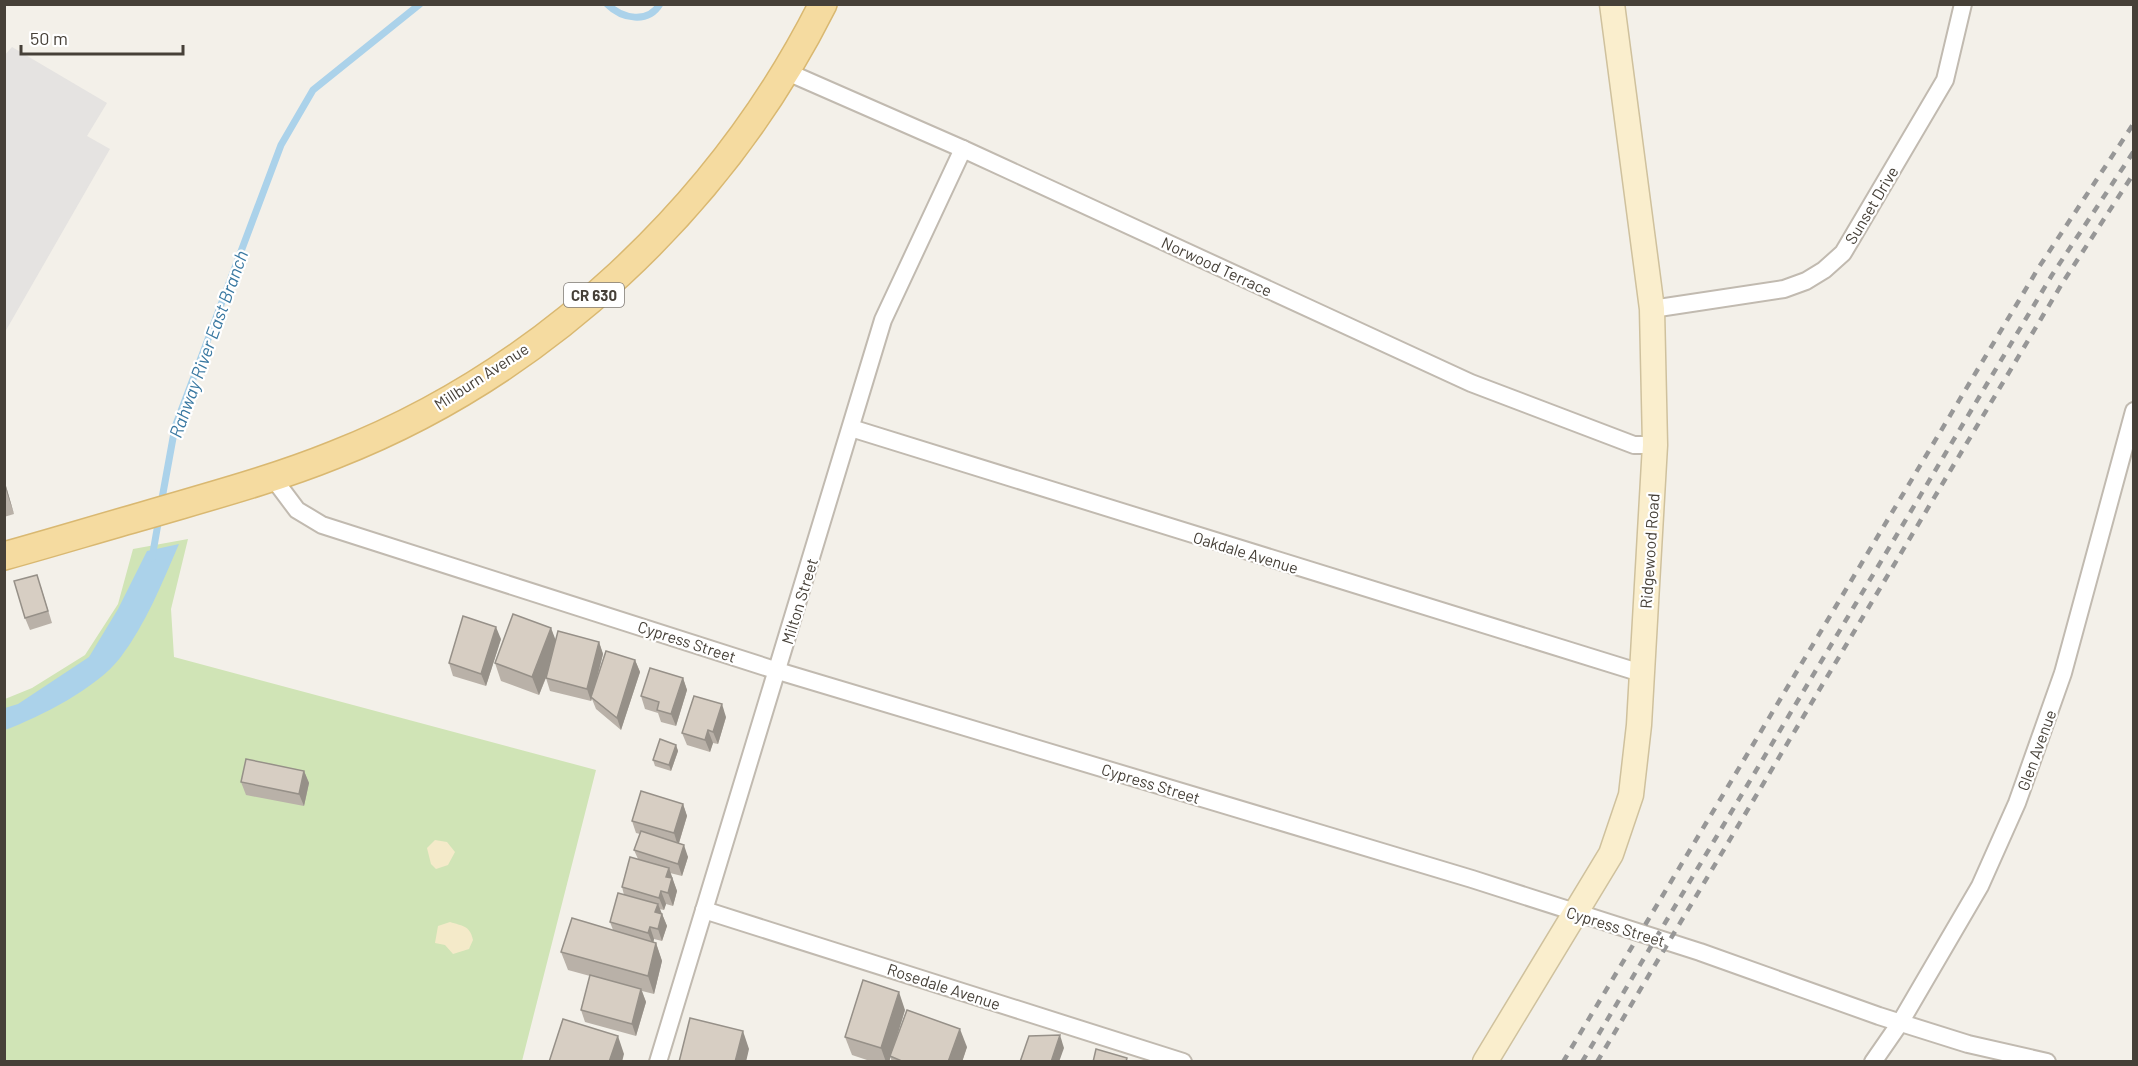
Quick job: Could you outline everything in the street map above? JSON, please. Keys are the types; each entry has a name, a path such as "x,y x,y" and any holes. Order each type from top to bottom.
{"main road":[{"name":"Millburn Avenue","path":"4,556 273,478 357,446 438,405 484,377 562,322 642,253 684,210 756,118 823,4"}],"street":[{"name":"Ridgewood Road","path":"1485,1062 1611,854 1631,795 1639,725 1655,445 1652,309 1612,4"},
{"name":"Sunset Drive","path":"1652,309 1784,288 1806,281 1843,253 1945,80 1963,4"},
{"name":"Norwood Terrace","path":"784,71 963,149 1471,383 1634,444 1655,445"},
{"name":"Milton Street","path":"658,1062 884,320 963,149"},
{"name":"Glen Avenue","path":"1873,1062 1900,1023 1980,886 2017,803 2063,674 2133,411"},
{"name":"Oakdale Avenue","path":"851,428 1641,673"},
{"name":"Cypress Street","path":"273,478 297,510 322,525 778,671 1472,879 1574,914 1700,952 1900,1023 1989,1050 2046,1062"},
{"name":"Rosedale Avenue","path":"704,910 1183,1062"}],"green space":[{"path":"188,539 171,609 174,657 596,770 522,1061 5,1062 5,699 32,688 85,655 118,604 133,549"}],"sand":[{"path":"435,840 447,842 455,852 448,865 436,869 431,864 427,848"},
{"path":"450,922 470,931 473,940 469,949 453,954 445,945 435,943 438,926"}],"shaded area":[{"path":"12,47 107,103 87,136 110,149 5,332 4,56"}],"water":[{"path":"179,544 146,617 120,658 110,669 83,691 5,730 5,708 18,704 89,657 118,609 147,551"}],"building":[{"path":"37,575 48,611 25,618 14,581"},
{"path":"513,614 551,628 532,677 495,663"},
{"path":"463,616 496,627 481,674 449,663"},
{"path":"558,631 599,642 587,689 546,678"},
{"path":"606,651 635,660 617,718 591,697"},
{"path":"650,668 683,678 671,714 657,710 659,702 641,696"},
{"path":"694,696 722,704 713,732 708,730 705,740 682,733"},
{"path":"660,739 676,745 669,765 653,760"},
{"path":"246,759 304,771 299,794 241,782"},
{"path":"641,791 683,804 674,833 632,821"},
{"path":"641,831 684,845 678,864 634,850"},
{"path":"630,857 669,868 666,877 672,878 668,893 661,891 659,898 622,887"},
{"path":"618,893 658,904 655,912 662,914 658,929 650,927 648,933 610,922"},
{"path":"572,918 656,943 648,976 561,952"},
{"path":"590,975 641,989 632,1024 581,1010"},
{"path":"863,980 899,992 881,1048 845,1037"},
{"path":"907,1010 960,1029 948,1062 904,1062 890,1056"},
{"path":"690,1018 743,1031 735,1062 679,1062"},
{"path":"563,1019 618,1036 609,1062 549,1062"},
{"path":"1060,1035 1051,1062 1020,1062 1029,1036"},
{"path":"1096,1049 1127,1058 1126,1062 1093,1062"}],"waterway":[{"name":"Rahway River East Branch","path":"161,504 175,427 281,145 313,90 420,4"},
{"name":"Rahway River East Branch","path":"607,4 620,13 635,17 649,15 660,4"},
{"name":"Rahway River East Branch","path":"152,558 159,518"}],"railway":[{"path":"1563,1062 2039,267 2134,123"},
{"path":"1582,1062 2052,275 2134,151"},
{"path":"1597,1062 2063,282 2134,173"}]}
